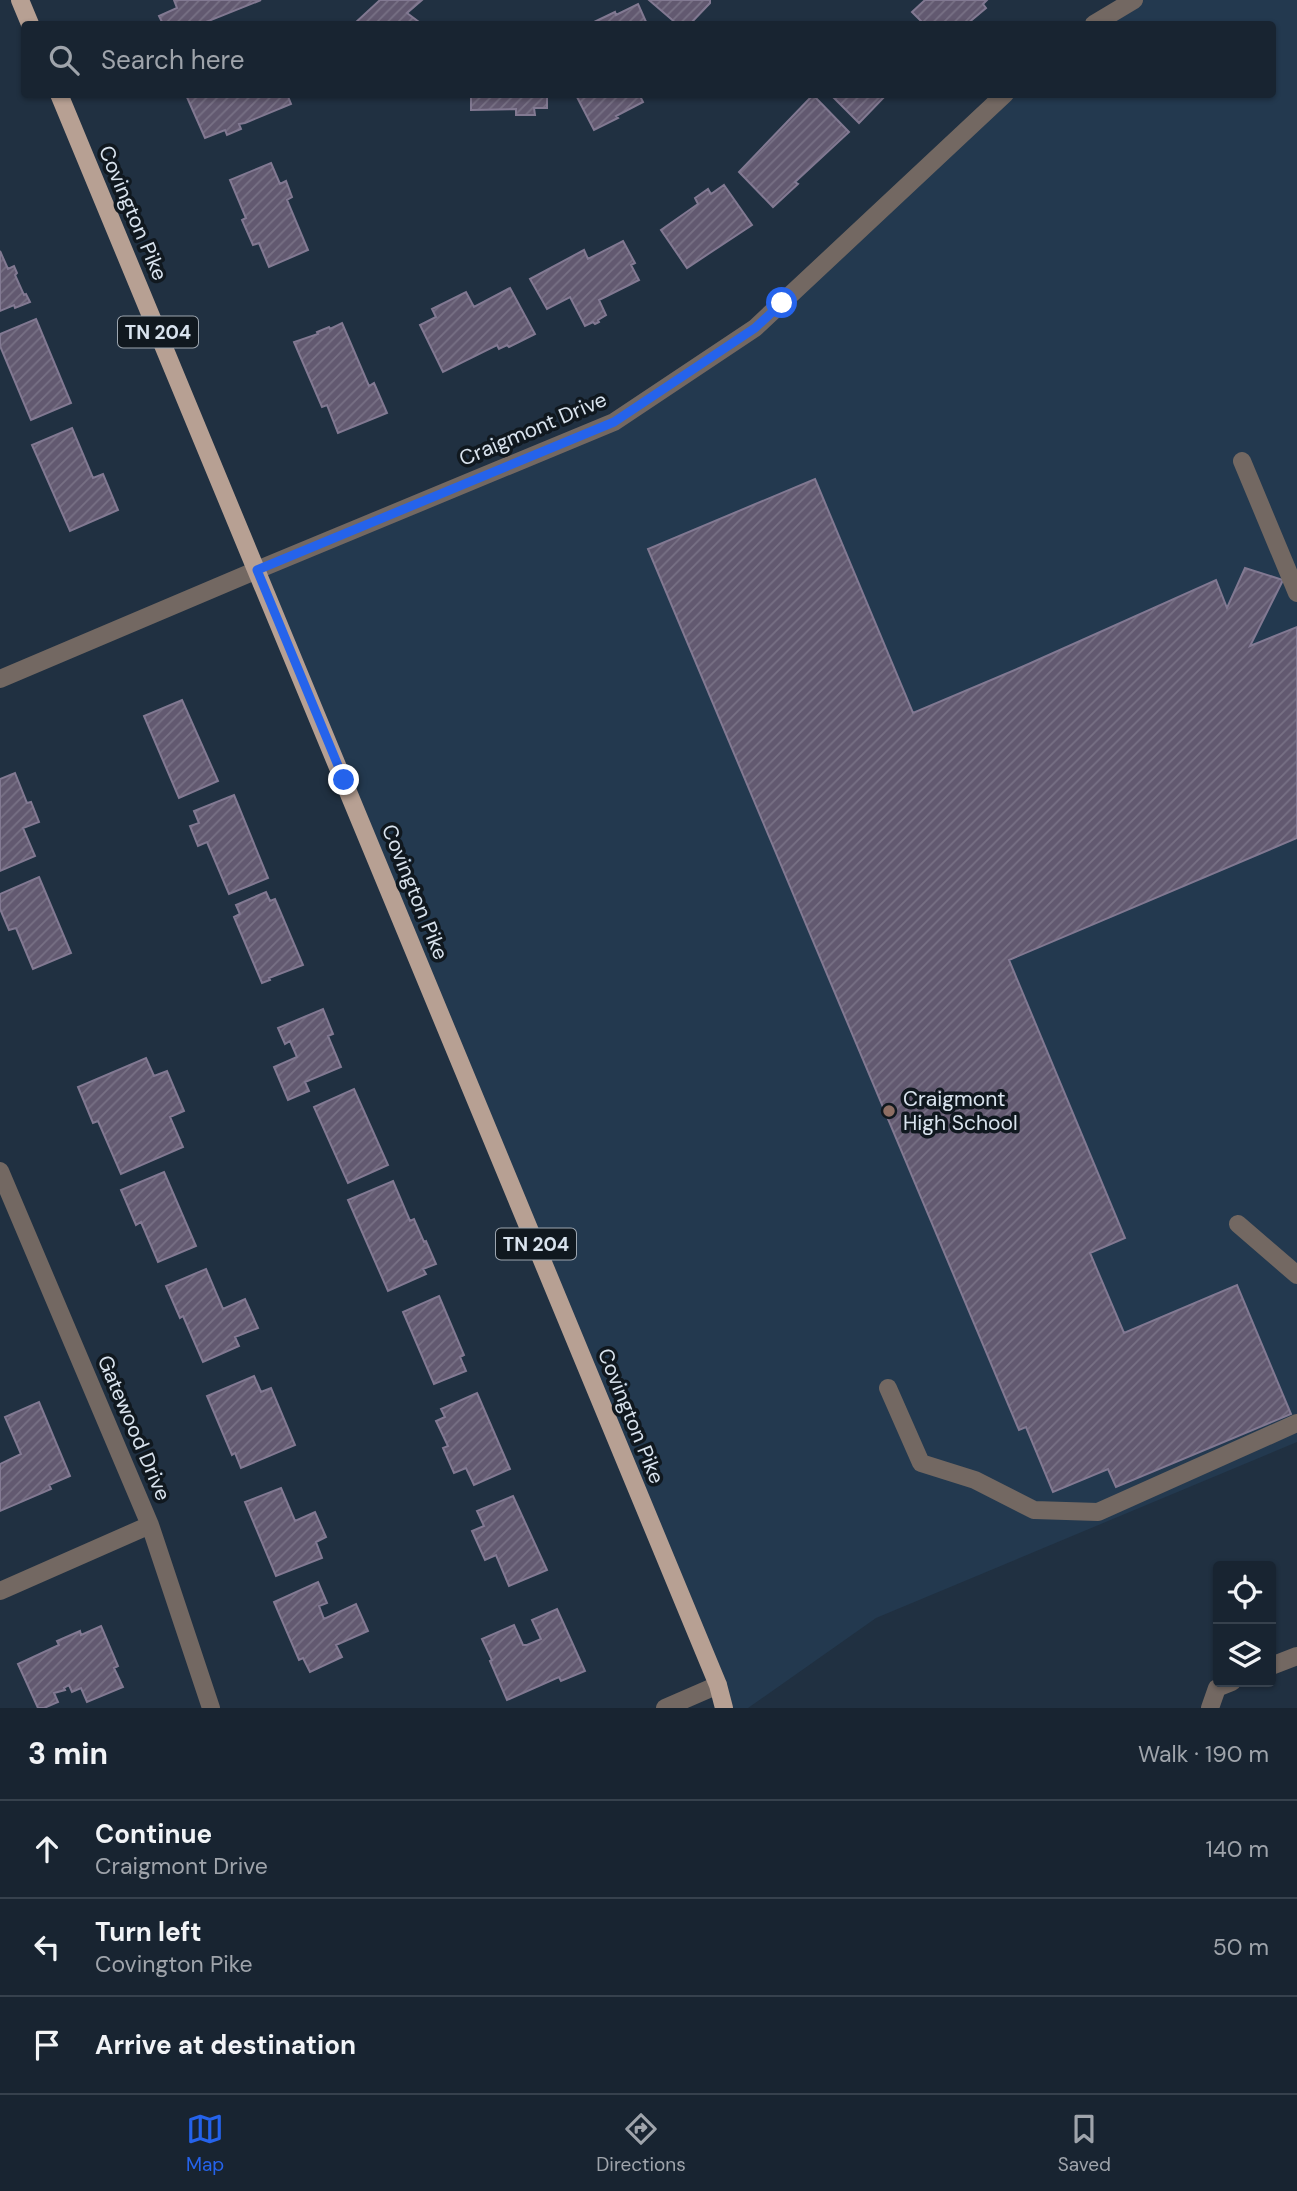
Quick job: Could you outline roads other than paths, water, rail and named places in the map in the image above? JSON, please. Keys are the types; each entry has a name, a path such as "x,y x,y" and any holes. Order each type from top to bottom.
{"main road":[{"path":"20,0 29,21"},
{"name":"Covington Pike","path":"61,98 718,1685 724,1708"}],"street":[{"path":"1099,21 1134,0"},
{"name":"Craigmont Drive","path":"0,680 614,422 755,328 1001,98"},
{"path":"1242,461 1297,593"},
{"name":"Gatewood Drive","path":"0,1171 150,1525 211,1708"},
{"path":"1238,1224 1297,1275"},
{"path":"888,1388 921,1463 975,1480 1034,1510 1098,1512 1297,1423"},
{"path":"0,1591 150,1525"},
{"path":"1276,1664 1297,1656"},
{"path":"665,1708 718,1685"},
{"path":"1210,1708 1220,1687"}],"place":[{"name":"Craigmont High School","path":"889,1111"}]}
